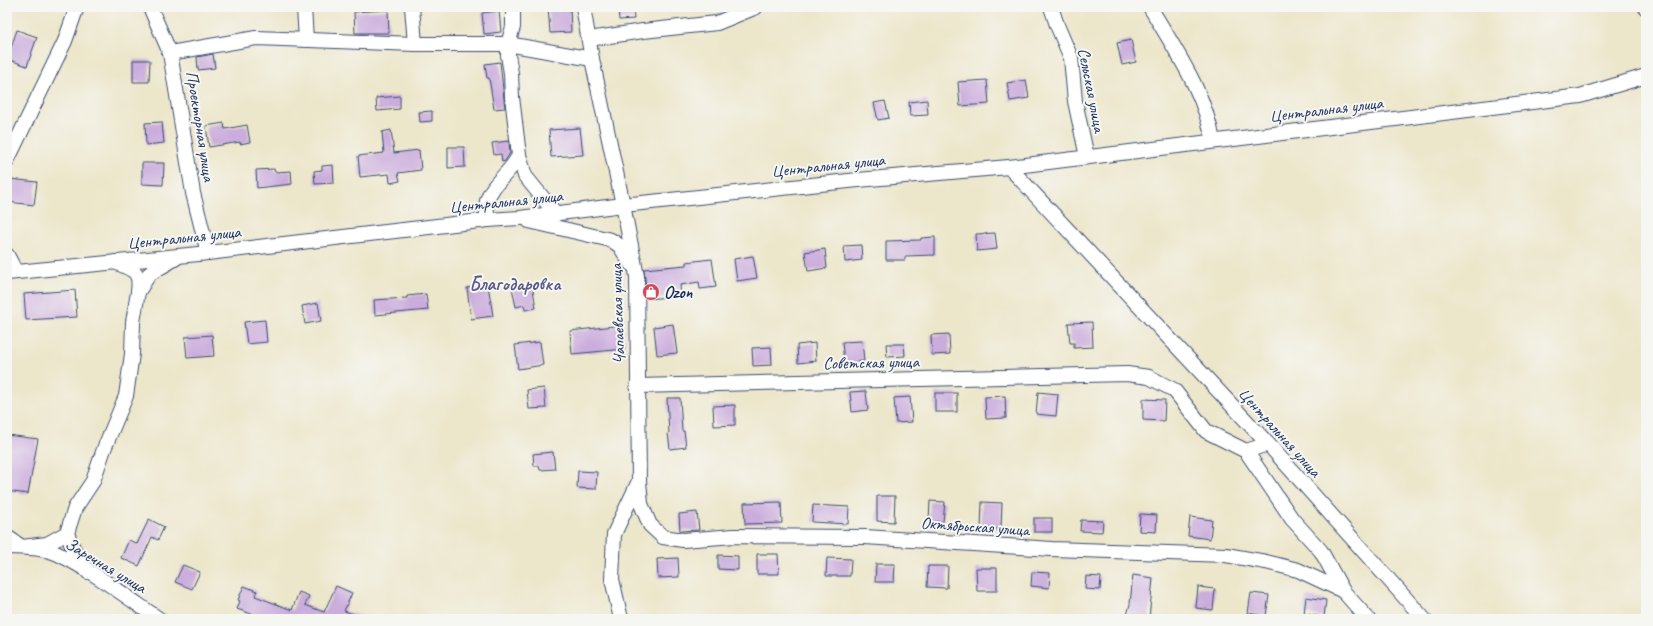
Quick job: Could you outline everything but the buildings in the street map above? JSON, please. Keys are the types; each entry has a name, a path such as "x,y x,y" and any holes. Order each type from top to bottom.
{"street":[{"path":"7,161 64,41 77,7"},
{"name":"Проекторная улица","path":"150,7 170,52 193,193 208,253"},
{"path":"304,7 306,40"},
{"path":"412,7 415,44"},
{"path":"513,7 513,27 508,44 508,55 519,155 525,176 556,214"},
{"name":"Чапаевская улица","path":"583,7 592,59 637,276 639,482 614,534 612,579 621,619"},
{"path":"589,39 642,31 717,23 756,7"},
{"name":"Сельская улица","path":"1051,7 1056,25 1071,58 1075,101 1087,157"},
{"path":"1150,7 1196,86 1210,122 1213,141"},
{"path":"170,52 256,38 415,44 508,44 592,59"},
{"name":"Центральная улица","path":"11,273 208,253 488,220 520,218 623,205 858,180 1008,167 1580,96 1646,76"},
{"path":"488,220 487,203 491,192 501,178 515,164 519,155"},
{"name":"Центральная улица","path":"1008,167 1268,444 1424,619"},
{"path":"520,218 611,240 620,246 628,257 637,276"},
{"path":"7,255 11,273"},
{"path":"138,292 149,274 180,256"},
{"path":"88,572 67,533 75,508 93,481 126,396 132,354 133,322 140,279 134,271 115,262"},
{"name":"Советская улица","path":"637,386 1127,374 1149,377 1174,390 1206,431 1246,451"},
{"path":"1268,444 1246,451 1292,519 1321,551 1343,591 1368,619"},
{"name":"Октябрьская улица","path":"639,482 641,504 650,525 663,537 683,540 734,536 865,537 1052,549 1226,555 1298,570 1343,591"},
{"path":"7,537 22,546 47,544 67,533"},
{"name":"Заречная улица","path":"7,547 22,546 57,554 108,583 158,619"}],"place":[{"name":"Ozon","path":"651,292"}],"district":[{"name":"Благодаровка","path":"515,283"}]}
